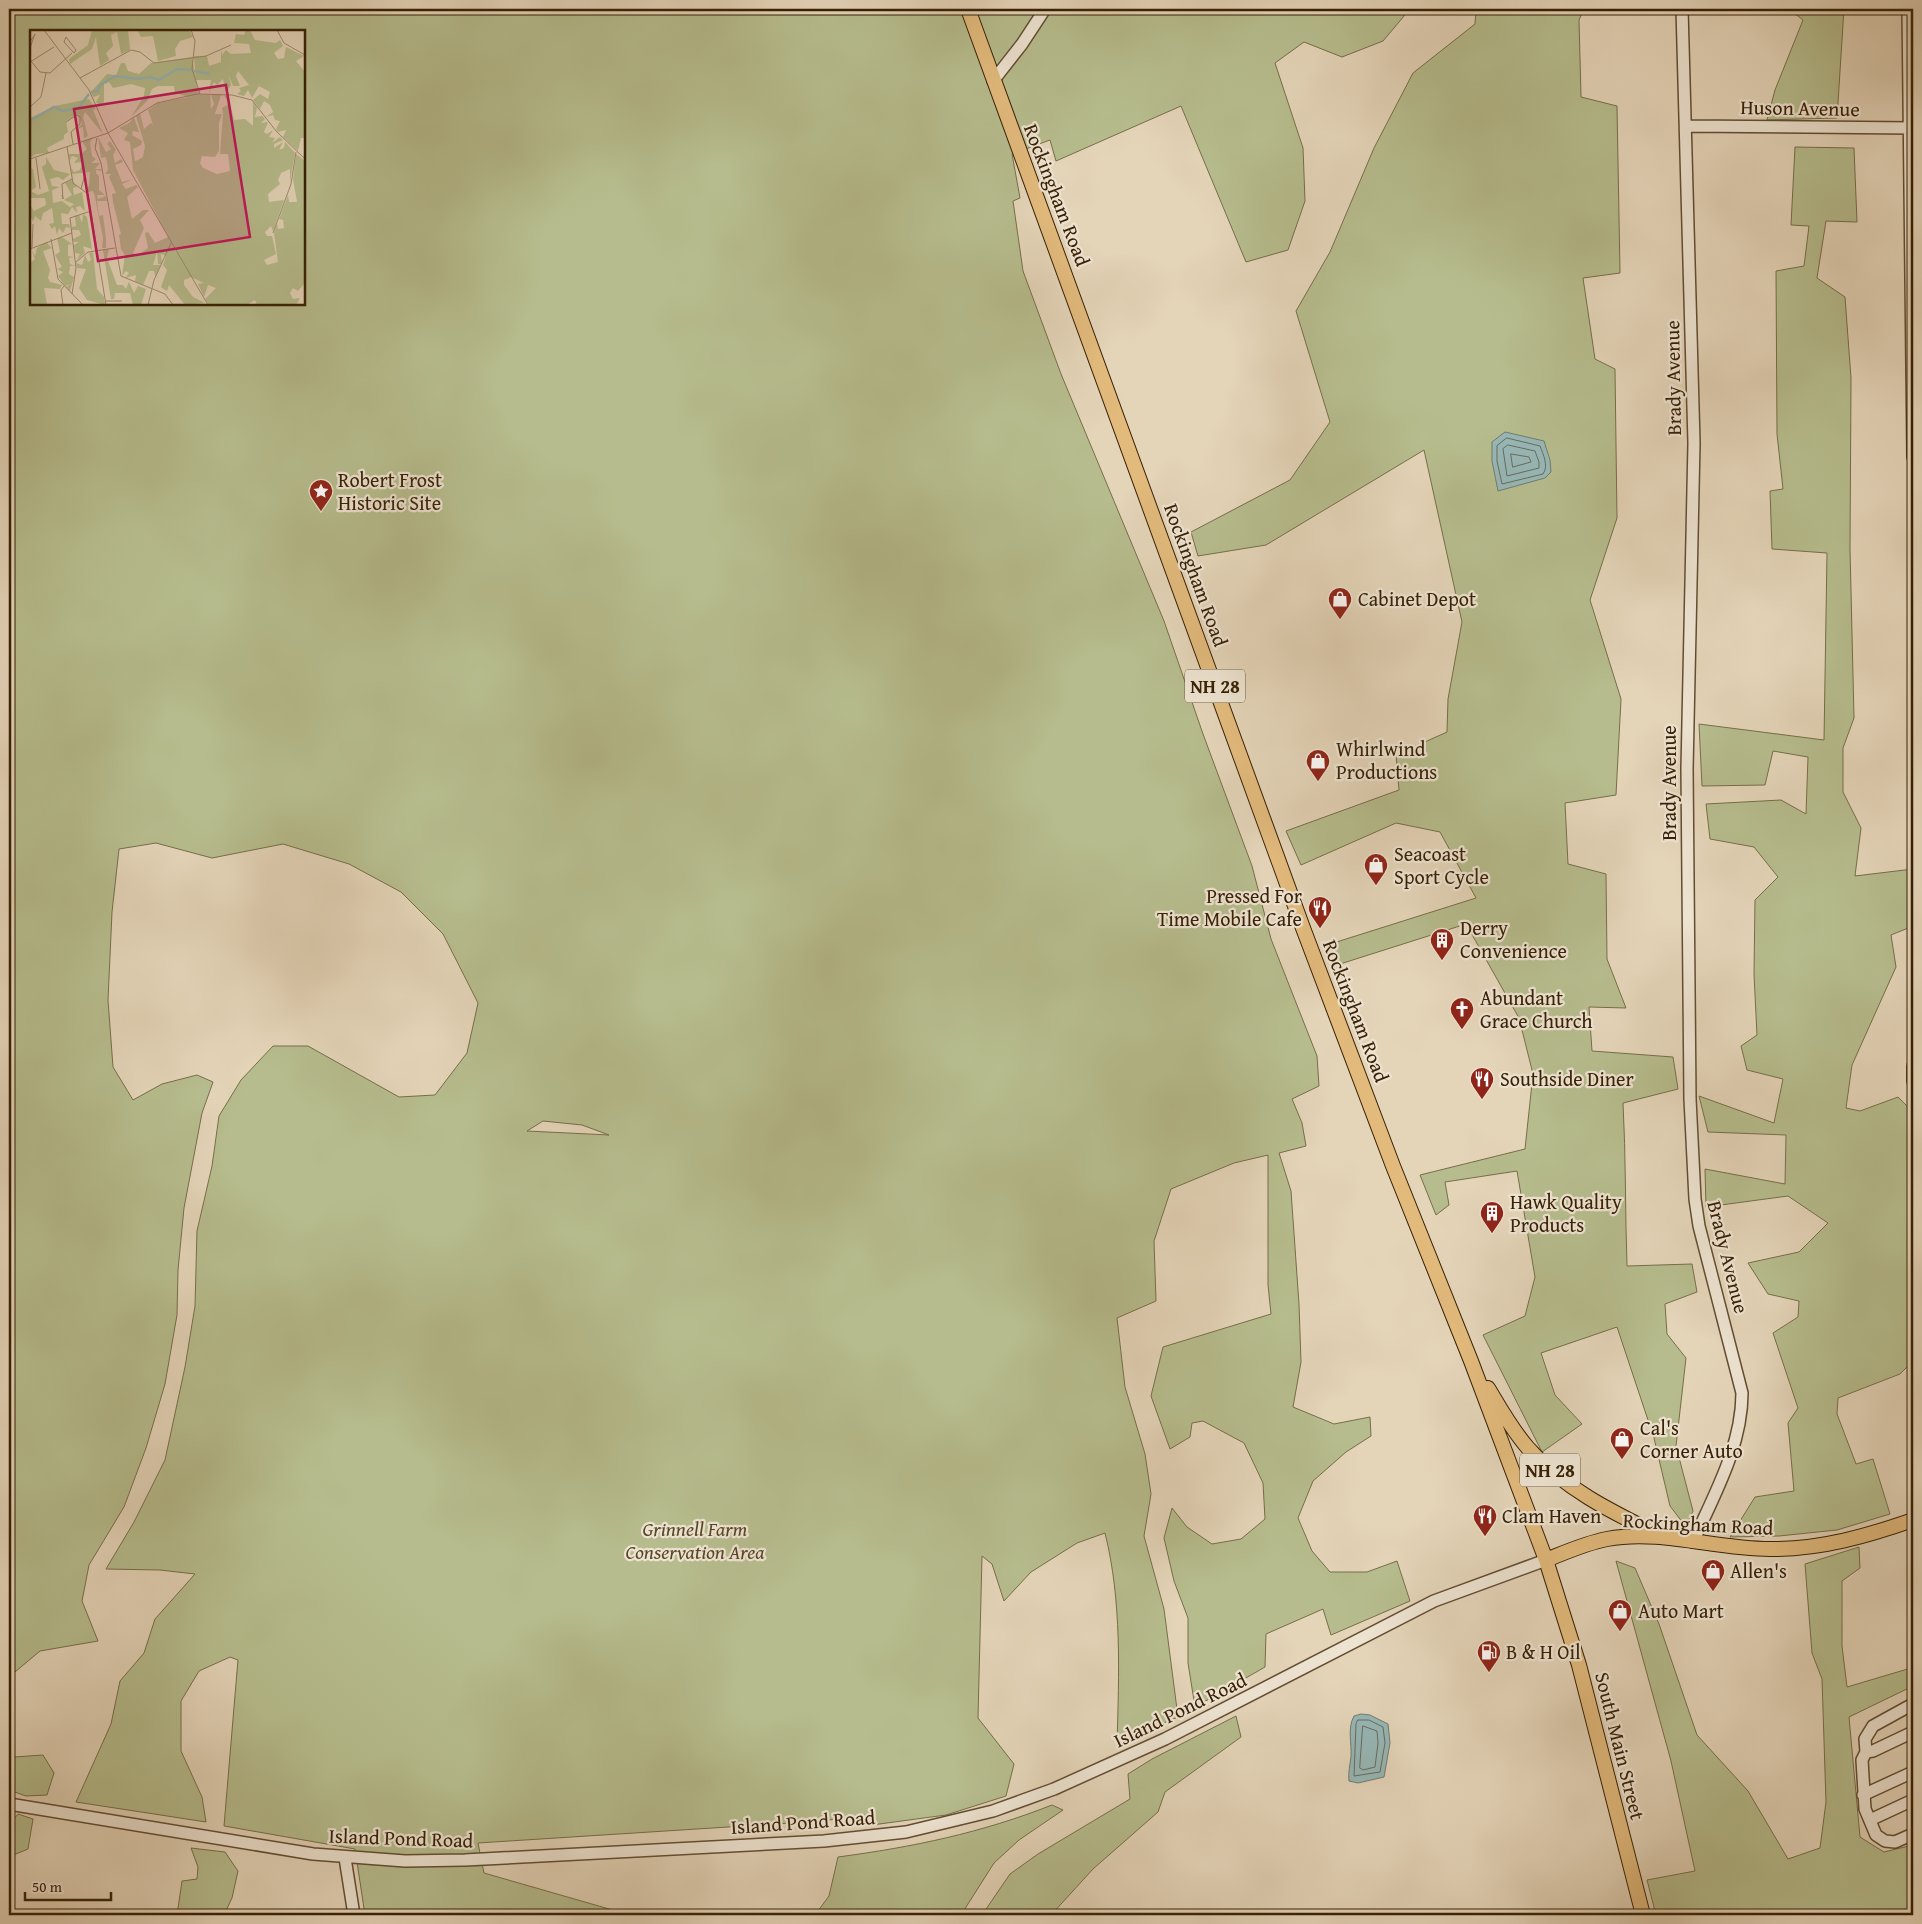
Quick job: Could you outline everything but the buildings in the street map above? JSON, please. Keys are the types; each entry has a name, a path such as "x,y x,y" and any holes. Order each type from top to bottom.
{"main road":[{"name":"Rockingham Road","path":"968,9 1300,920 1546,1560 1608,1539 1644,1537 1739,1548 1809,1547 1851,1539 1913,1520"},
{"name":"NH 28","path":"1471,1361 1515,1432 1542,1462 1584,1494 1666,1539"},
{"name":"South Main Street","path":"1546,1560 1579,1665 1643,1915"}],"street":[{"path":"993,80 1022,44 1045,9"},
{"name":"Brady Avenue","path":"1682,9 1694,426 1687,769 1690,1098 1695,1200 1699,1226 1738,1371 1742,1399 1735,1445 1693,1542"},
{"path":"1908,9 1911,128 1913,457"},
{"name":"Huson Avenue","path":"1686,126 1911,128"},
{"path":"1913,1066 1913,1081"},
{"name":"Island Pond Road","path":"9,1804 345,1858 447,1861 824,1841 906,1832 959,1821 1033,1797 1113,1764 1223,1711 1419,1608 1476,1584 1546,1560"},
{"path":"1913,1704 1873,1726 1865,1739 1866,1752 1862,1760 1863,1795 1876,1835 1885,1841 1895,1842 1913,1834"},
{"path":"1866,1752 1873,1751 1913,1732"},
{"path":"1863,1795 1913,1772"},
{"path":"1870,1820 1913,1800"},
{"path":"345,1858 354,1915"}],"green space":[{"name":"Grinnell Farm Conservation Area","path":"9,9 1410,9 1383,41 1342,57 1304,42 1275,63 1303,148 1305,201 1288,250 1246,262 1181,106 1056,161 1050,140 1012,154 1020,198 1013,201 1023,271 1061,374 1164,621 1252,866 1271,939 1317,1056 1319,1086 1292,1099 1302,1123 1306,1146 1279,1153 1291,1191 1299,1304 1301,1362 1293,1407 1334,1424 1370,1417 1371,1436 1346,1452 1313,1481 1298,1518 1312,1551 1330,1572 1367,1572 1397,1561 1410,1601 1331,1635 1323,1609 1266,1634 1265,1667 1195,1707 1188,1663 1188,1618 1174,1581 1164,1538 1172,1508 1187,1527 1212,1544 1241,1539 1265,1519 1263,1483 1244,1443 1203,1421 1192,1423 1190,1437 1170,1449 1151,1396 1163,1347 1271,1314 1268,1285 1268,1155 1234,1163 1171,1189 1154,1241 1156,1301 1117,1318 1125,1387 1145,1454 1151,1494 1144,1536 1164,1609 1178,1717 1117,1743 1119,1664 1117,1611 1105,1533 1077,1543 1031,1572 1004,1601 992,1564 982,1556 978,1718 1014,1764 1006,1796 946,1815 872,1825 872,1814 822,1821 478,1843 484,1873 630,1915 365,1915 355,1849 224,1826 238,1660 230,1657 199,1671 181,1701 181,1751 202,1797 206,1822 76,1802 111,1724 120,1681 144,1653 155,1619 195,1574 160,1570 106,1569 134,1522 165,1460 185,1367 195,1306 197,1231 212,1166 219,1116 241,1080 273,1046 308,1046 399,1097 435,1095 467,1053 478,1003 443,934 401,892 349,864 283,844 212,858 156,843 119,849 112,912 108,1000 113,1067 133,1100 162,1084 197,1075 213,1082 202,1113 184,1208 178,1270 177,1315 165,1384 146,1448 124,1507 89,1565 82,1601 98,1641 40,1651 9,1677","holes":["543,1121 582,1125 609,1135 527,1131"]},
{"path":"1476,9 1584,9 1579,20 1581,97 1617,106 1620,273 1583,278 1595,359 1615,369 1617,518 1590,600 1621,699 1616,795 1565,803 1568,864 1606,874 1607,959 1626,1008 1589,1007 1592,1051 1673,1057 1678,1089 1623,1103 1626,1245 1627,1266 1692,1264 1697,1292 1665,1304 1667,1334 1686,1358 1676,1446 1693,1511 1686,1527 1670,1506 1654,1438 1617,1327 1541,1353 1555,1395 1582,1424 1542,1452 1483,1335 1525,1316 1535,1277 1517,1171 1445,1182 1449,1205 1436,1215 1420,1175 1525,1149 1533,1074 1519,1018 1466,924 1340,964 1327,945 1476,898 1440,832 1396,823 1301,865 1286,831 1399,790 1396,755 1447,732 1448,699 1462,622 1424,450 1266,545 1198,556 1191,532 1290,480 1330,422 1296,311 1330,252 1374,148 1413,73 1475,24"},
{"path":"1789,9 1844,9 1837,118 1767,120 1775,90 1803,20"},
{"path":"1795,147 1854,148 1857,222 1826,221 1817,278 1845,297 1851,378 1850,549 1854,718 1843,748 1843,792 1861,828 1855,876 1913,869 1913,926 1891,935 1896,967 1852,1065 1846,1108 1860,1111 1898,1097 1913,1112 1913,1361 1900,1374 1838,1398 1837,1414 1856,1464 1873,1459 1890,1514 1837,1530 1779,1536 1730,1537 1755,1497 1794,1491 1788,1423 1798,1408 1773,1333 1798,1317 1799,1301 1768,1294 1748,1263 1799,1252 1828,1223 1788,1196 1706,1207 1705,1169 1785,1184 1786,1135 1708,1132 1699,1096 1774,1123 1783,1079 1747,1070 1741,1046 1757,1035 1754,974 1755,900 1778,877 1754,847 1710,839 1706,804 1781,800 1806,814 1808,757 1773,751 1765,785 1702,786 1699,724 1824,740 1827,553 1772,549 1770,491 1783,489 1777,434 1776,271 1804,266 1809,226 1791,225"},
{"path":"1859,1547 1860,1568 1842,1581 1842,1646 1847,1687 1911,1668 1913,1686 1849,1717 1860,1837 1884,1852 1913,1845 1913,1915 1656,1915 1647,1880 1695,1871 1671,1761 1616,1561 1635,1568 1659,1624 1697,1735 1748,1791 1788,1859 1820,1848 1826,1802 1822,1679 1812,1653 1805,1564"},
{"path":"1236,1716 1241,1737 1165,1792 1158,1812 1093,1869 1051,1915 982,1915 1010,1874 1038,1854 1130,1799 1128,1774 1152,1759"},
{"path":"9,1744 14,1757 43,1755 54,1773 47,1795 26,1796 9,1790"},
{"path":"1052,1805 1063,1810 1019,1840 994,1863 961,1915 815,1915 829,1896 838,1857 893,1849 946,1838 999,1824"},
{"path":"18,1814 33,1819 28,1849 11,1856 9,1861 9,1825"},
{"path":"191,1848 225,1852 238,1871 232,1898 224,1915 177,1915 182,1881 197,1879 198,1867"}],"water":[{"path":"1505,432 1544,441 1550,460 1551,472 1545,478 1498,491 1492,461 1492,442"},
{"path":"1361,1714 1370,1715 1388,1724 1390,1743 1384,1777 1358,1783 1349,1781 1351,1757 1350,1731 1354,1716"}],"place":[{"name":"Robert Frost Historic Site","path":"321,512"},
{"name":"Cabinet Depot","path":"1340,620"},
{"name":"Whirlwind Productions","path":"1318,782"},
{"name":"Seacoast Sport Cycle","path":"1376,886"},
{"name":"Pressed For Time Mobile Cafe","path":"1320,929"},
{"name":"Derry Convenience","path":"1442,961"},
{"name":"Abundant Grace Church","path":"1462,1030"},
{"name":"Southside Diner","path":"1482,1100"},
{"name":"Hawk Quality Products","path":"1492,1234"},
{"name":"Cal's Corner Auto","path":"1622,1460"},
{"name":"Clam Haven","path":"1485,1537"},
{"name":"Allen's","path":"1713,1592"},
{"name":"Auto Mart","path":"1620,1632"},
{"name":"B & H Oil","path":"1489,1673"}]}
